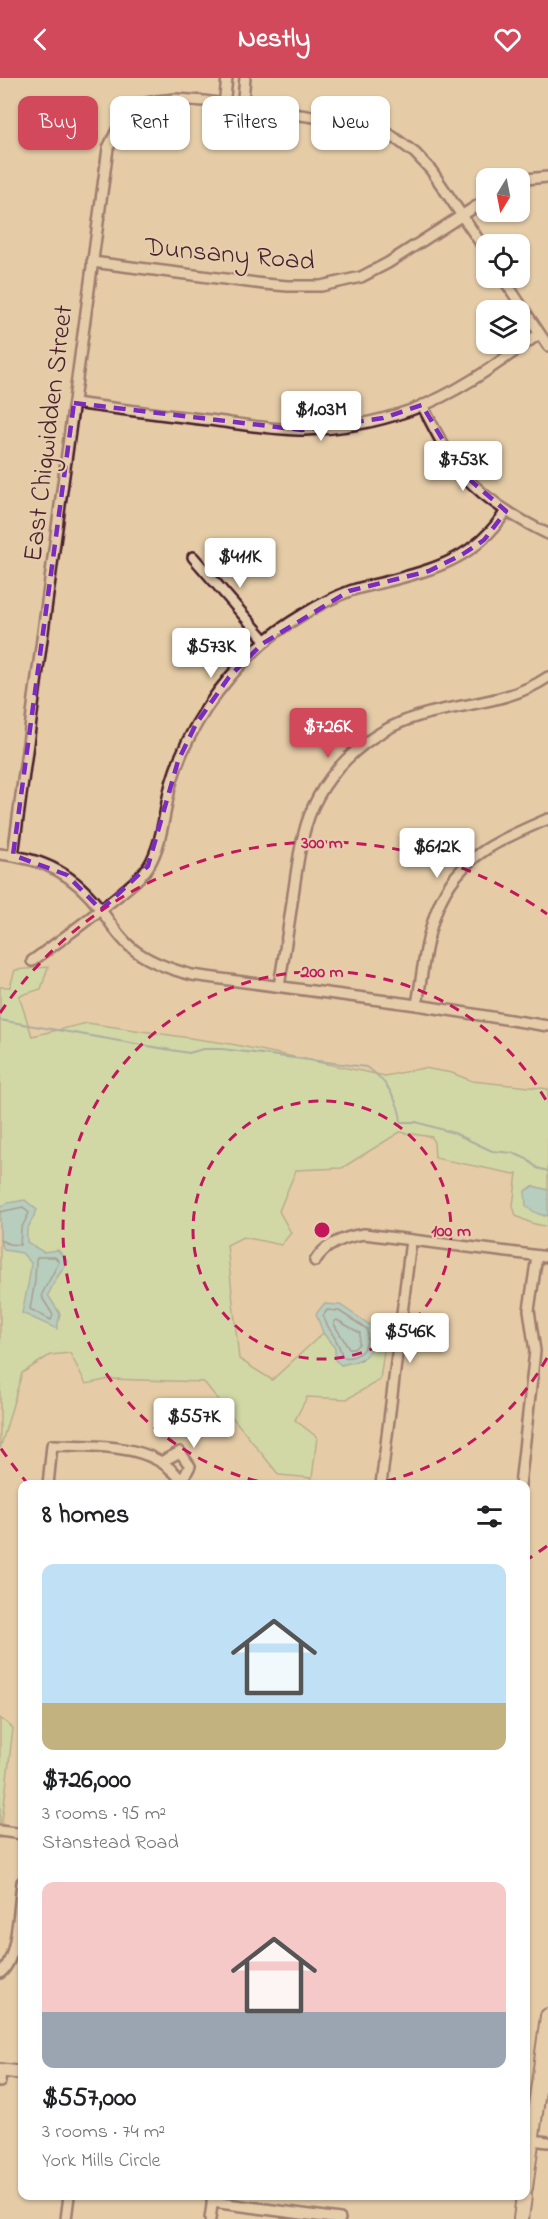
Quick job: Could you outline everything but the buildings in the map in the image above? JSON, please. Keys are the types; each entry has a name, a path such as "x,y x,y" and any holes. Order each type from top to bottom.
{"main road":[{"path":"530,2128 548,2016"},
{"path":"521,2219 523,2200"}],"street":[{"path":"225,96 227,78"},
{"path":"243,96 245,78"},
{"name":"East Chigwidden Street","path":"13,855 108,148 119,126 135,109 146,103 176,99 202,102"},
{"path":"299,115 362,124 388,133 415,153 431,170 476,236"},
{"path":"530,179 548,177"},
{"name":"Dunsany Road","path":"92,262 264,284 321,286 361,277 388,263 476,206"},
{"path":"509,288 548,346"},
{"path":"74,403 247,425 302,430 331,428 382,418 447,394 539,334"},
{"path":"422,405 449,454 463,474 506,511 548,534"},
{"path":"32,961 140,878 148,866 158,840 178,761 196,724 229,677 266,641 298,617 349,591 429,571 463,554 484,540 506,511"},
{"path":"193,557 266,641"},
{"path":"279,986 303,835 327,782 351,753 382,731 421,715 502,697 548,677"},
{"path":"417,1005 430,925 444,890 463,867 485,850 547,821"},
{"path":"0,854 39,861 67,875 81,886 136,952 172,970 192,975 417,1005 548,1026"},
{"path":"315,1262 321,1252 348,1236 363,1234 548,1257"},
{"path":"382,1480 411,1240"},
{"path":"521,1480 535,1351 529,1310 537,1256"},
{"path":"48,1480 52,1445 95,1446 152,1456 180,1480"},
{"path":"161,1462 180,1452 190,1466 184,1480"},
{"path":"0,1831 18,1833"},
{"path":"0,1973 6,1969 12,1956 18,1912"},
{"path":"0,2074 18,2073"},
{"path":"530,2140 548,2142"},
{"path":"66,2219 68,2200"},
{"path":"210,2219 213,2200"},
{"path":"219,2200 340,2219"}],"highlighted area":[{"path":"74,403 302,430 383,418 422,405 463,474 506,511 484,540 463,554 429,571 349,591 262,644 229,677 196,724 178,761 148,866 101,910 67,875 13,855"}],"green space":[{"path":"48,967 41,989 19,996 32,1036 87,1023 231,1044 385,1076 424,1068 452,1073 472,1081 548,1089 548,1190 533,1186 544,1216 548,1215 548,1227 516,1216 513,1206 517,1173 435,1158 432,1137 400,1132 342,1168 296,1170 279,1211 291,1233 281,1245 243,1237 227,1245 239,1359 272,1380 323,1333 335,1348 341,1365 362,1360 374,1337 373,1327 387,1328 380,1380 347,1399 307,1397 295,1420 317,1437 312,1478 279,1475 204,1382 110,1379 86,1384 70,1353 50,1355 22,1373 0,1449 0,987 10,987 15,970"},
{"path":"0,1718 13,1728 0,1839"}],"water":[{"path":"533,1186 548,1190 548,1215 533,1212 526,1206 525,1191"},
{"path":"25,1200 37,1210 27,1230 27,1242 43,1252 58,1250 68,1262 48,1295 60,1314 57,1329 22,1313 31,1263 22,1253 4,1250 0,1240 0,1207"},
{"path":"324,1304 340,1305 373,1327 371,1350 367,1355 357,1361 341,1365 335,1360 335,1348 323,1333 316,1314"}],"waterway":[{"path":"0,1020 189,1053 203,1049 222,1049 366,1067 373,1071 390,1091 398,1106 401,1122 416,1122 454,1133 492,1151 513,1153 527,1159 537,1168 548,1171"}]}
